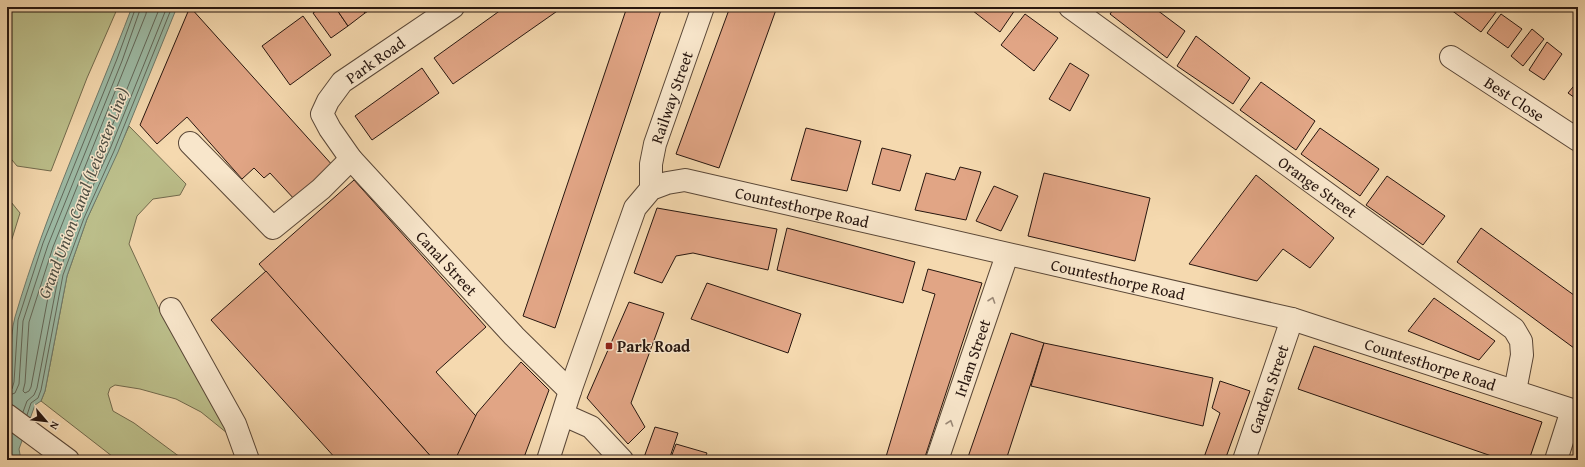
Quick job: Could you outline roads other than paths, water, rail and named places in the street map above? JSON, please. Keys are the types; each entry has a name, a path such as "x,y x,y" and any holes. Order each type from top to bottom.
{"street":[{"name":"Park Road","path":"330,129 322,114 328,101 342,82 453,7"},
{"name":"Railway Street","path":"651,189 651,164 655,144 703,7"},
{"name":"Orange Street","path":"1070,7 1514,329 1521,341 1522,355 1515,391"},
{"name":"Best Close","path":"1451,57 1578,140"},
{"name":"Canal Street","path":"330,129 351,159 514,336 570,391"},
{"path":"190,143 273,228 321,189 351,159"},
{"name":"Countesthorpe Road","path":"651,189 667,182 685,180 1007,255 1292,319 1575,411"},
{"path":"548,460 564,414 570,391 635,208 651,189"},
{"name":"Irlam Street","path":"937,460 1007,255"},
{"path":"171,309 235,424 248,460"},
{"name":"Garden Street","path":"1244,460 1292,319"},
{"path":"1556,460 1575,411"},
{"path":"564,414 592,427 622,460"},
{"path":"7,415 68,460"}],"water":[{"name":"Grand Union Canal (Leicester Line)","path":"132,7 177,7 118,152 87,219 67,276 45,391 41,401 35,405 19,449 21,460 7,460 7,392 11,374 12,335 15,317 27,277 55,199"}],"place":[{"name":"Park Road","path":"609,346"}]}
